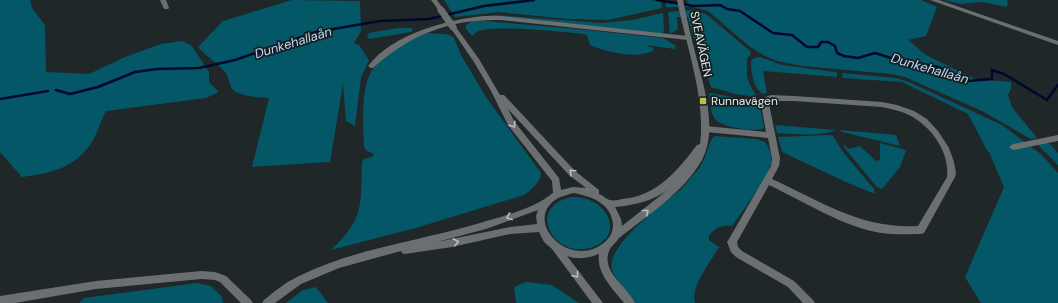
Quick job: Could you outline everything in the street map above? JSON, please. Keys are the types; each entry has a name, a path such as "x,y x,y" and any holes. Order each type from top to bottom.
{"street":[{"path":"163,0 166,8"},
{"path":"434,0 478,61 511,123 556,180 557,194"},
{"name":"SVEAVÄGEN","path":"615,236 666,196 691,170 700,156 705,140 706,129 703,101 680,0"},
{"path":"933,0 1058,43"},
{"path":"371,66 382,55 408,38 426,31 473,18 501,18 572,27 688,38"},
{"path":"495,91 572,173 609,204 617,219 617,230 615,236 605,248 591,254 580,255 564,252 554,247"},
{"path":"767,180 849,220 886,230 910,232 921,230 951,177 951,162 941,141 932,127 912,113 890,106 771,98 766,100 765,104 776,158 775,166 767,180 732,242 734,249 739,254 791,284 810,303"},
{"path":"706,129 771,135"},
{"path":"1013,147 1058,138"},
{"path":"609,204 626,203 645,199 663,190 684,168 705,140"},
{"path":"598,303 554,247 545,238 540,228 540,215 546,204 557,194 577,190 590,192 602,198"},
{"path":"267,303 301,280 334,265 362,256 451,235 506,219 546,204"},
{"path":"362,256 458,242 530,227 540,228"},
{"path":"605,248 603,258 604,269 630,303"},
{"path":"0,301 96,285 201,275 215,276 223,279 248,303"}],"shaded area":[{"path":"0,0 30,0 32,8 45,25 46,72 89,74 125,57 161,44 182,41 191,45 209,72 209,82 219,92 206,98 106,111 97,133 90,145 76,160 68,165 52,171 22,177 0,152"},
{"path":"292,0 360,1 361,31 354,43 359,45 369,60 361,78 355,126 346,121 343,84 330,162 252,167 269,98 248,96 238,93 231,87 225,72 198,47 223,21"},
{"path":"444,0 652,0 661,2 662,8 608,20 568,19 499,12 455,17"},
{"path":"687,0 921,0 937,7 926,36 908,40 926,55 975,79 1011,82 1011,89 1008,95 1012,107 1037,138 1031,139 982,111 905,77 891,74 802,66 777,61 765,56 749,46 708,11 692,7 666,7 666,3 688,6"},
{"path":"943,0 1007,0 1008,2 1007,7 981,2 961,4"},
{"path":"691,10 706,14 750,51 751,54 747,58 747,76 757,97 735,94 711,87 688,17 677,17 678,29 670,34 668,12"},
{"path":"662,13 664,31 662,34 486,16 495,15 601,23 633,20"},
{"path":"474,20 663,38 676,46 675,49 645,45 653,48 654,50 647,53 631,55 604,50 590,45 587,35 583,34 528,29 496,29 477,32 472,36 466,29 466,25"},
{"path":"398,28 412,28 413,30 411,32 369,39 367,37 369,33"},
{"path":"427,33 445,34 454,38 461,55 486,97 541,173 541,176 537,183 524,195 419,227 331,250 342,239 356,218 361,198 362,162 364,159 372,157 374,154 367,151 364,147 364,99 365,89 370,74 388,54 403,44"},
{"path":"760,57 782,65 835,72 837,73 837,77 763,71 767,93 763,94 755,84 751,70 751,61 754,58"},
{"path":"842,73 896,78 909,82 1002,125 1042,155 1058,173 1058,303 981,303 965,277 1004,187 989,152 968,114 902,82 843,78"},
{"path":"711,93 759,102 764,128 747,130 719,123 714,118 710,105 709,94"},
{"path":"775,125 836,130 823,134 777,133"},
{"path":"840,130 896,135 900,146 842,132"},
{"path":"715,136 757,139 765,142 771,154 769,169 754,195 732,226 719,227 709,235 709,240 719,247 698,282 694,297 695,303 635,303 619,283 614,274 612,270 612,260 618,249 638,225 681,189 697,171 704,160 710,143"},
{"path":"833,136 843,152 874,189 875,194 782,152 778,137"},
{"path":"1040,142 1048,142 1058,153 1058,165 1038,145"},
{"path":"880,143 906,150 900,167 882,189 876,186 843,146 845,145 848,149 860,146 876,161 880,160"},
{"path":"571,197 583,198 594,202 608,216 610,225 609,233 603,241 593,247 579,249 567,247 557,240 550,231 547,221 549,211 557,203"},
{"path":"526,282 552,285 579,303 516,303 514,287"},
{"path":"197,283 211,286 222,297 223,303 79,303 84,298"},
{"path":"316,287 328,303 286,303 303,290"}],"waterway":[{"name":"Dunkehallaån","path":"56,90 70,94 98,87 135,72 157,69 199,68 235,60 316,32 380,21 429,19 484,6 534,0"},
{"name":"Dunkehallaån","path":"657,0 694,6 720,5 727,9 740,11 773,33 792,35 807,47 818,47 821,42 828,42 835,46 837,53 844,56 858,58 875,53 891,58 938,67 968,81 992,79 992,70 1004,74 1047,100 1058,85"},
{"name":"Dunkehallaån","path":"0,99 48,91"}],"place":[{"name":"Runnavägen","path":"703,101"}]}
